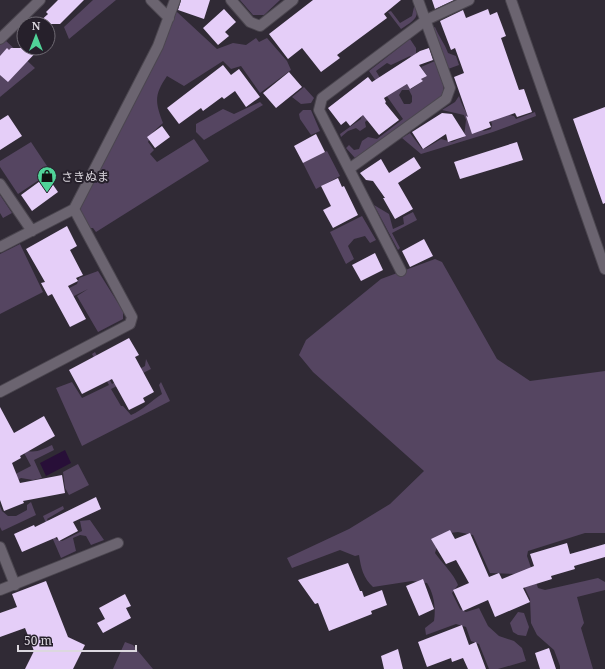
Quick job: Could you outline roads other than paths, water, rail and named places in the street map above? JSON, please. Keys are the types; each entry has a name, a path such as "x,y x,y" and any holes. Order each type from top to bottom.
{"street":[{"path":"0,39 40,0"},
{"path":"151,0 169,18"},
{"path":"0,247 74,210 158,46 175,0"},
{"path":"231,0 250,22 260,26 293,0"},
{"path":"349,169 446,99 450,88 418,0"},
{"path":"401,271 319,110 322,98 426,20 469,0"},
{"path":"510,0 605,268"},
{"path":"0,184 32,231"},
{"path":"0,392 130,324 132,318 74,210"},
{"path":"0,590 118,543"},
{"path":"0,547 15,585"}],"place":[{"name":"さきぬま","path":"47,193"}]}
